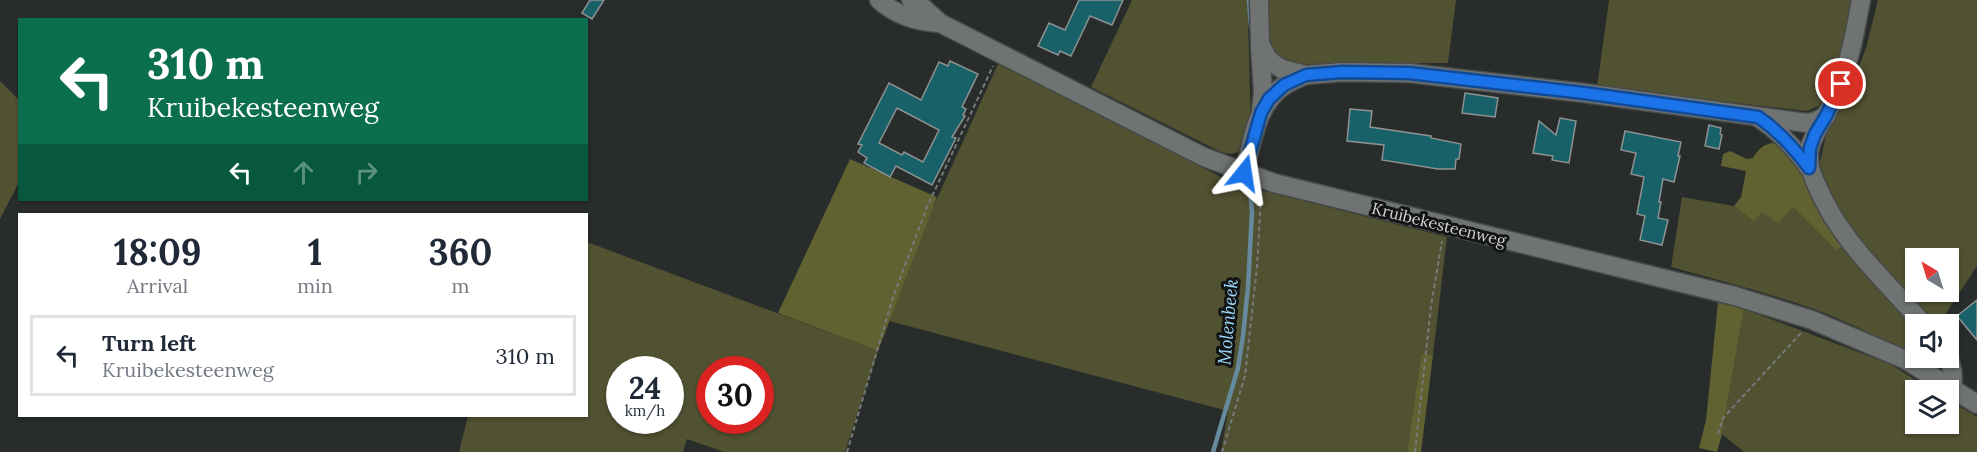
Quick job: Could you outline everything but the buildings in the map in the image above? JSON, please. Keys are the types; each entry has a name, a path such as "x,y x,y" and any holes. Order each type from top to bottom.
{"street":[{"name":"Kruibekesteenweg","path":"879,0 887,7 912,20 940,23"},
{"name":"Kruibekesteenweg","path":"912,0 940,23 1204,157 1253,176 1735,296 1812,320 1906,360 1939,380"},
{"path":"1253,176 1263,92 1259,0"},
{"path":"1809,168 1810,148 1815,134 1841,84 1855,38 1861,0"},
{"path":"1260,44 1274,64 1282,69 1306,75 1342,72 1409,73 1584,93 1807,123 1826,116"},
{"path":"1261,113 1269,99 1284,85 1306,75"},
{"path":"1758,117 1776,129 1795,148 1809,168 1833,219 1848,242 1914,314"},
{"name":"Kruibekesteenweg","path":"1959,392 1977,404"}],"path":[{"path":"847,452 893,297 922,218 999,53"},
{"path":"1222,452 1245,376 1257,267 1253,176"},
{"path":"1415,452 1431,306 1444,225"},
{"path":"1718,434 1723,418 1812,320"}],"green space":[{"path":"1132,0 1249,0 1251,128 1245,145 1239,152 1221,152 1091,87"},
{"path":"1267,0 1456,0 1448,63 1295,64 1277,58 1271,51"},
{"path":"1609,0 1857,0 1846,40 1827,92 1820,105 1807,111 1597,87"},
{"path":"1878,0 1977,0 1977,266 1959,293 1959,248 1905,248 1905,292 1846,226 1827,191 1820,162 1828,127 1851,87 1866,48"},
{"path":"998,64 1223,178 1264,191 1447,237 1433,355 1421,354 1407,452 1221,452 1228,411 889,321 926,223"},
{"path":"0,81 18,99 18,184 0,219"},
{"path":"1772,143 1785,146 1793,153 1844,244 1837,251 1793,207 1778,223 1762,212 1754,222 1734,206 1741,197 1746,171 1721,166 1723,154 1730,151 1747,159 1753,158 1761,148"},
{"path":"850,159 937,197 878,351 778,313"},
{"path":"1682,197 1734,206 1754,222 1762,212 1793,207 1837,251 1844,244 1906,314 1905,351 1853,325 1814,309 1671,267"},
{"path":"588,242 878,351 845,452 724,452 687,439 683,452 459,452 468,417 588,417"},
{"path":"1718,302 1744,309 1717,452 1699,448 1706,420"},
{"path":"1914,302 1953,302 1946,314 1925,314"},
{"path":"1744,309 1890,364 1916,380 1905,380 1905,434 1959,434 1959,406 1977,417 1977,452 1744,452 1722,434"},
{"path":"1421,354 1433,355 1421,452 1407,452"}],"waterway":[{"name":"Molenbeek","path":"1249,0 1251,27"},
{"name":"Molenbeek","path":"1213,452 1238,368 1243,336 1252,212 1250,191"}],"route":[{"path":"1244,173 1261,113 1269,99 1284,85 1306,75 1342,72 1409,73 1584,93 1758,117 1776,129 1795,148 1809,168 1810,148 1815,134 1841,84"}]}
